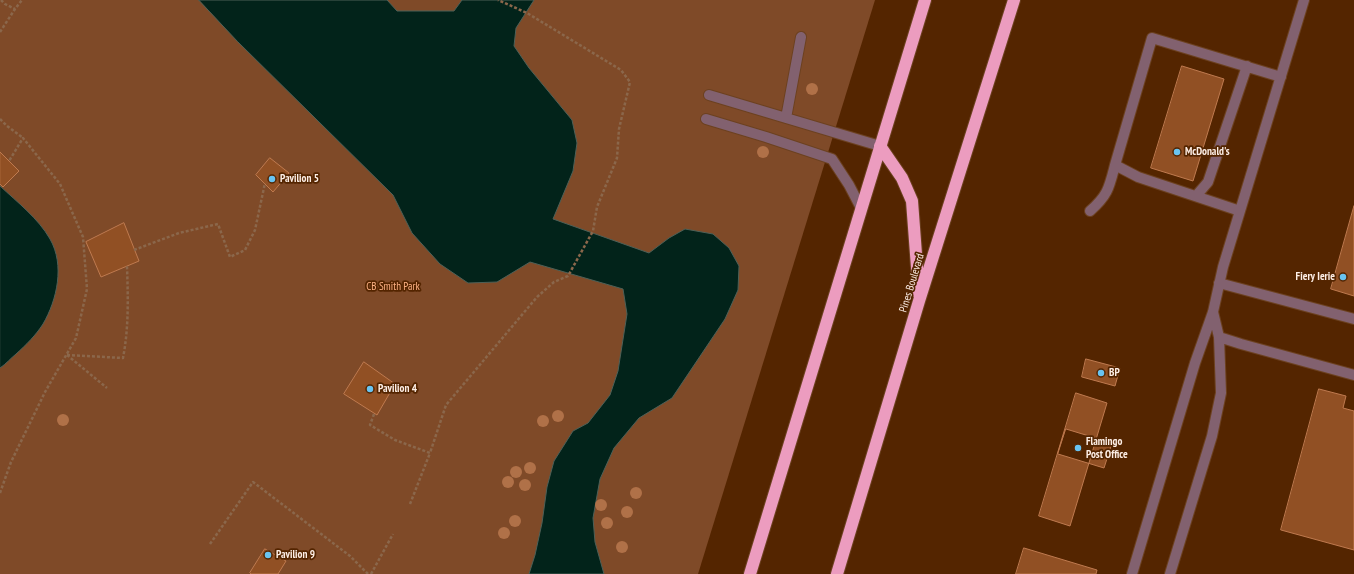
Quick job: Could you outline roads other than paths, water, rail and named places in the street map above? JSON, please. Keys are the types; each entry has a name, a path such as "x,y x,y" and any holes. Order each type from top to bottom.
{"highway":[{"path":"750,574 925,0"},
{"name":"Pines Boulevard","path":"837,574 919,301 1014,0"},
{"path":"880,146 902,178 912,201 919,301"}],"lane":[{"path":"1132,574 1195,363 1213,312 1219,283 1240,211 1304,0"},
{"path":"786,118 801,37"},
{"path":"1090,211 1101,201 1110,188 1115,165 1152,38 1281,77"},
{"path":"1196,196 1208,182 1247,66"},
{"path":"710,95 880,146"},
{"path":"706,119 832,159 849,185 861,208"},
{"path":"1115,165 1138,178 1240,211"},
{"path":"1219,283 1354,319"},
{"path":"1170,574 1212,436 1221,393 1219,337 1213,312"},
{"path":"1219,337 1354,375"}],"water":[{"path":"199,0 387,0 397,11 454,11 462,0 534,0 516,28 514,46 529,68 572,120 577,143 573,171 553,219 649,253 669,238 685,229 713,234 729,248 739,266 738,290 725,319 672,398 639,418 614,448 600,479 593,518 595,542 604,574 529,574 535,555 542,523 547,487 554,461 573,431 588,423 610,395 618,371 627,314 623,289 530,262 497,282 468,283 440,264 412,233 393,195 238,42"},
{"path":"0,186 40,224 45,231 55,249 58,271 52,304 43,324 27,343 0,368"}],"place":[{"name":"McDonald's","path":"1177,152"},
{"name":"Pavilion 5","path":"272,179"},
{"name":"Fiery Ierie","path":"1343,277"},
{"name":"BP","path":"1101,373"},
{"name":"Pavilion 4","path":"370,389"},
{"name":"Flamingo Post Office","path":"1078,448"},
{"name":"Pavilion 9","path":"268,555"}],"park label":[{"name":"CB Smith Park","path":"393,287"}]}
